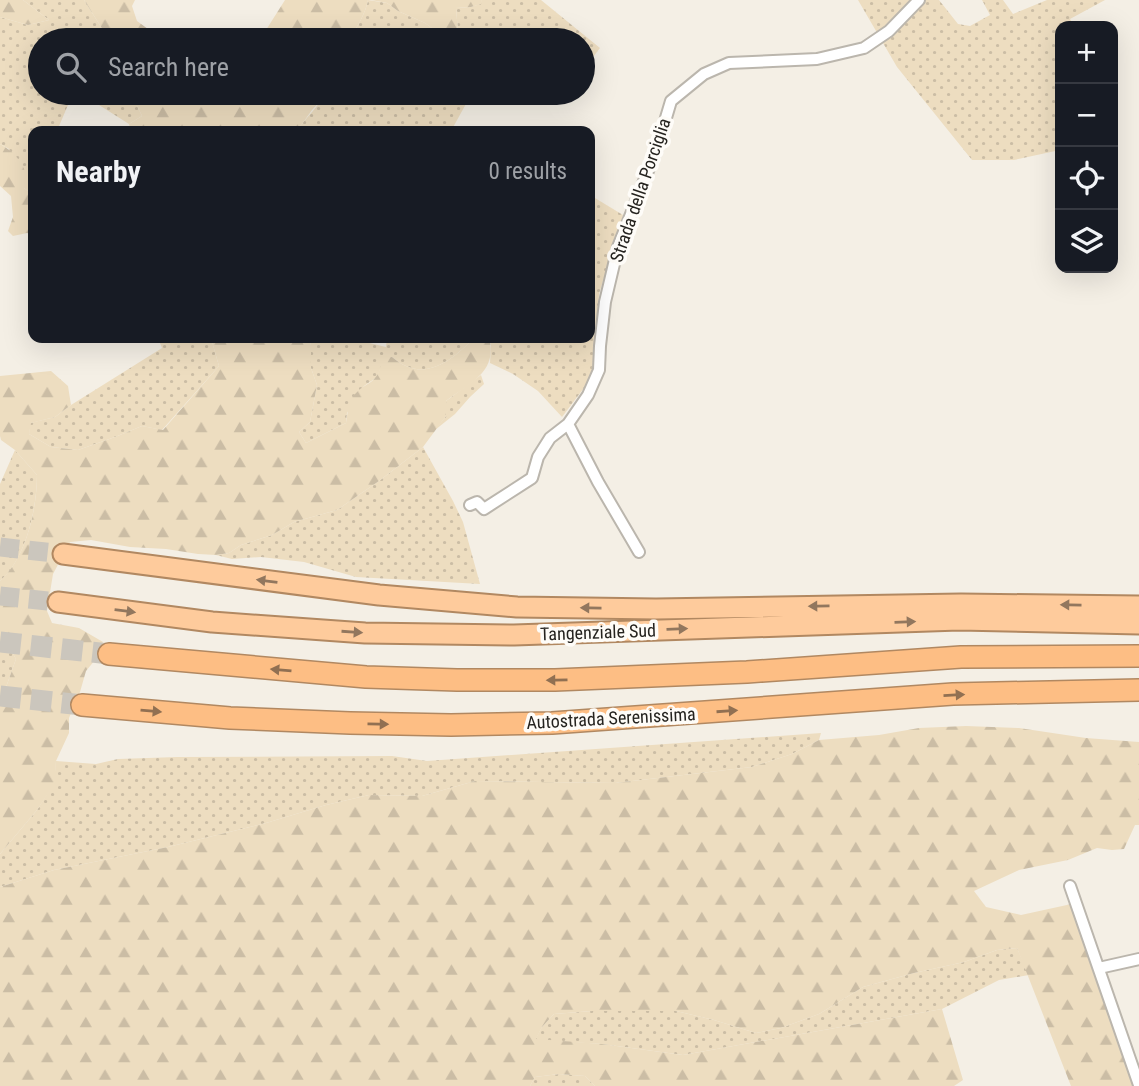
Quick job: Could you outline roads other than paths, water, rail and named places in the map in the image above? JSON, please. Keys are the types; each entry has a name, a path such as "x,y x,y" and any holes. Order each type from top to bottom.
{"highway":[{"name":"Tangenziale Sud","path":"63,554 379,595 517,607 656,609 961,604 1139,606"},
{"name":"Tangenziale Sud","path":"58,602 212,622 378,633 514,635 959,620 1139,624"},
{"path":"109,654 366,677 457,680 555,680 747,672 961,657 1139,656"},
{"name":"Autostrada Serenissima","path":"82,705 230,718 451,725 552,723 953,694 1139,690"}],"street":[{"name":"Strada della Porciglia","path":"470,505 477,502 484,509 532,478 538,457 550,438 568,424 588,395 599,370 605,302 618,247 657,148 671,101 704,74 729,63 817,59 864,48 889,31 919,0"},
{"path":"568,424 639,552"},
{"path":"1070,886 1139,1085"},
{"path":"1099,968 1139,959"}],"tunnel":[{"path":"0,547 63,554"},
{"path":"0,596 58,602"},
{"path":"0,642 109,654"},
{"path":"0,696 82,705"}]}
